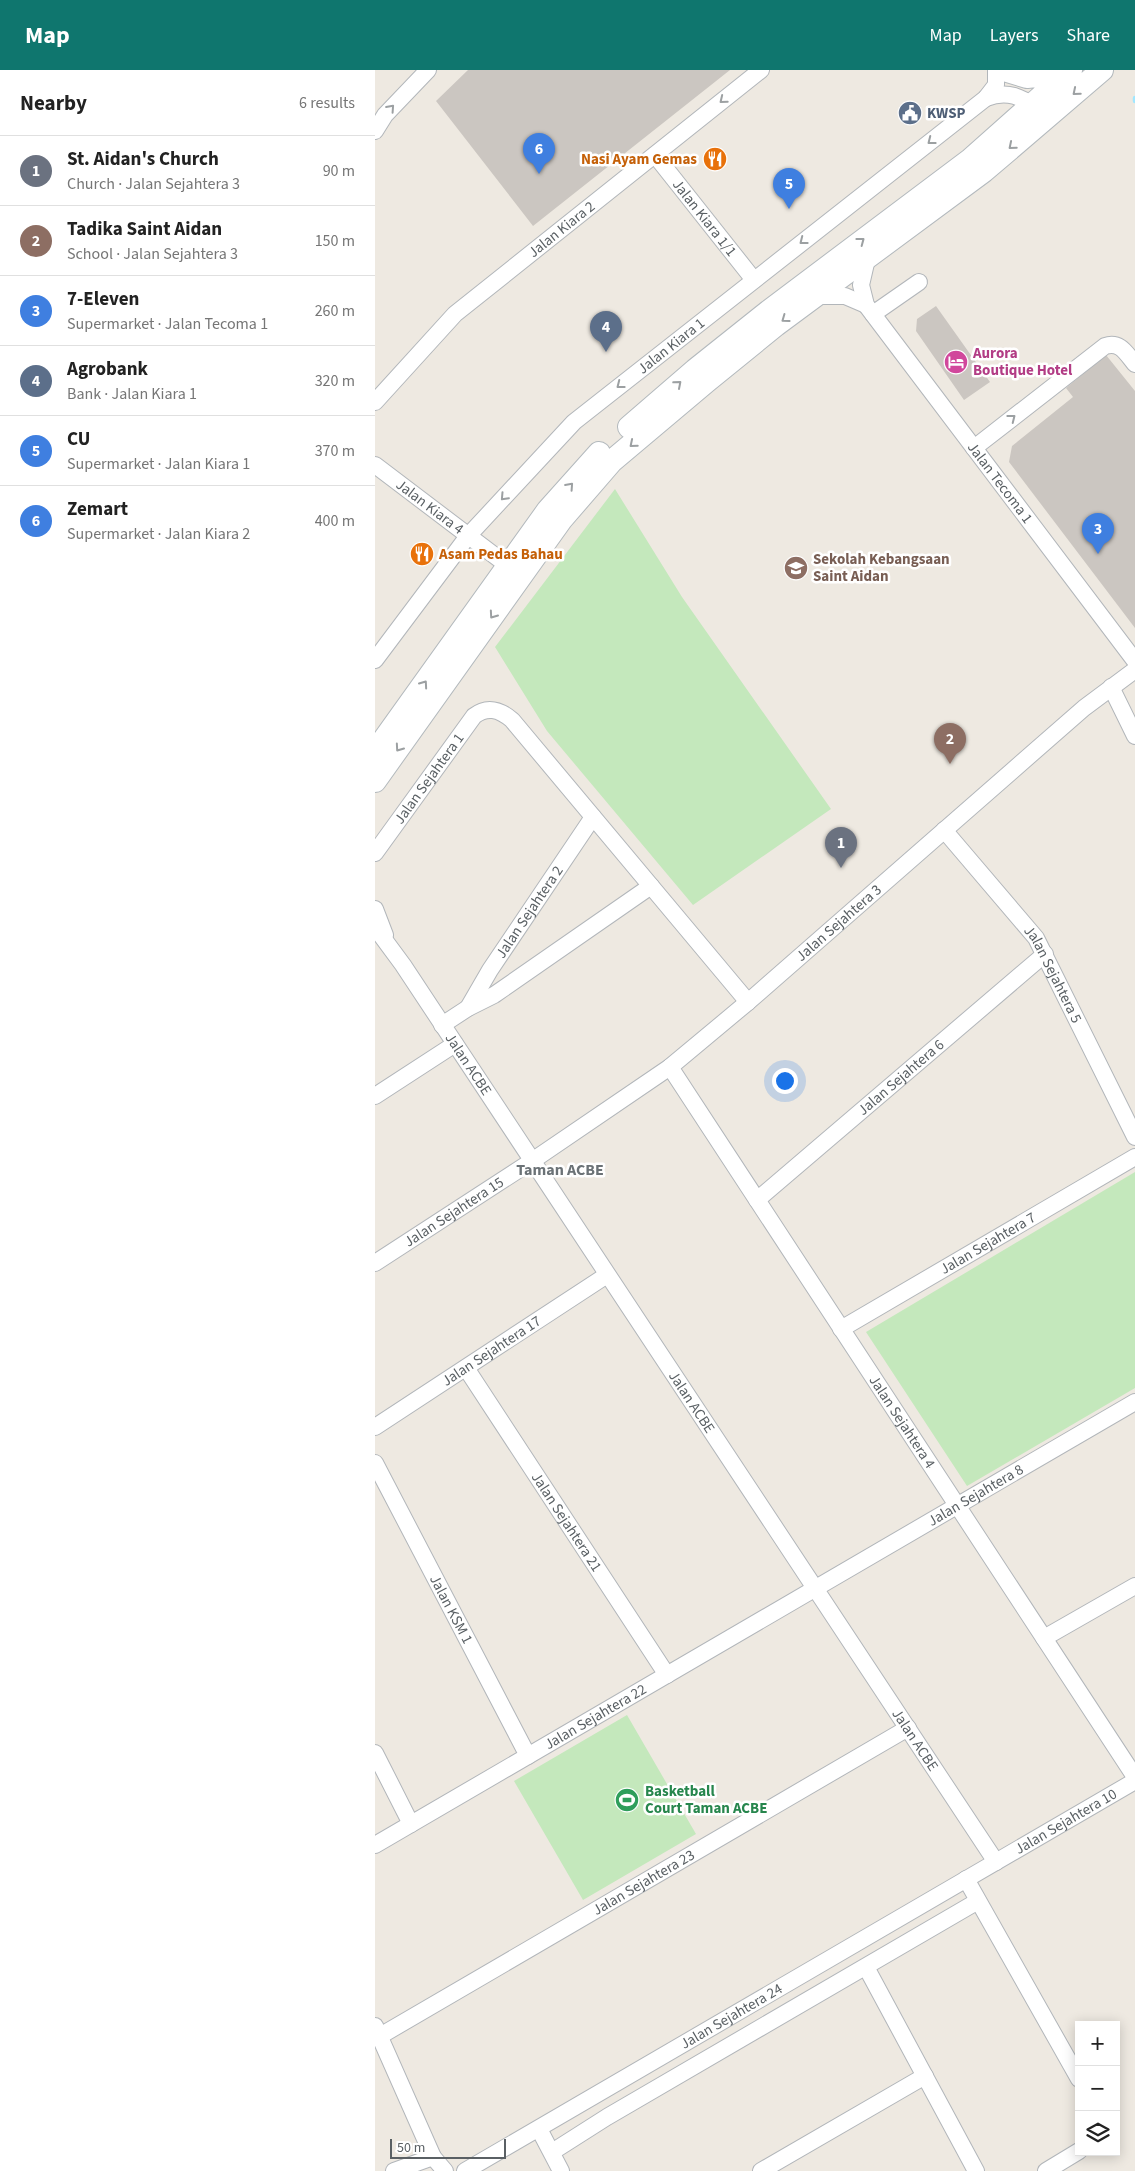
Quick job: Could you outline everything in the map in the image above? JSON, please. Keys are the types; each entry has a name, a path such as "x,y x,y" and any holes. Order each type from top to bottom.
{"main road":[{"path":"1004,70 1027,77 1069,72"},
{"path":"375,781 515,571 548,510 601,450 709,358 971,158 1102,70"},
{"path":"375,752 515,571 612,462 707,381 984,170 1041,110 1069,72"}],"street":[{"path":"375,131 385,115 427,70"},
{"name":"Jalan Kiara 2","path":"375,402 455,314 761,70"},
{"name":"Jalan Kiara 1","path":"375,660 468,536 574,422 986,98 996,85 996,70"},
{"path":"986,98 1007,93 1016,95 1041,110"},
{"name":"Jalan Kiara 1/1","path":"655,155 753,280"},
{"path":"867,259 861,285 869,310"},
{"path":"869,310 919,282"},
{"path":"817,296 845,296 869,310"},
{"name":"Jalan Tecoma 1","path":"869,310 1135,661"},
{"path":"974,448 1105,346 1115,344 1119,346 1135,364"},
{"name":"Jalan Kiara 4","path":"375,465 515,571"},
{"name":"Jalan Sejahtera 3","path":"532,1161 670,1067 748,1002 1111,686 1135,670"},
{"path":"1111,686 1135,736"},
{"name":"Jalan Sejahtera 1","path":"375,853 474,716 488,709 498,711 511,720 593,818"},
{"path":"593,818 748,1002"},
{"name":"Jalan Sejahtera 2","path":"468,1008 490,970 593,818"},
{"name":"Jalan Sejahtera 5","path":"944,830 1025,923 1045,954 1135,1137"},
{"name":"Jalan Sejahtera 2","path":"442,1025 468,1008 494,995 651,886"},
{"name":"Jalan ACBE","path":"375,909 388,943"},
{"name":"Jalan ACBE","path":"375,927 388,943 996,1862"},
{"name":"Jalan Sejahtera 6","path":"757,1200 1045,954"},
{"path":"375,1096 455,1044"},
{"name":"Jalan Sejahtera 4","path":"670,1067 1135,1779"},
{"name":"Jalan Sejahtera 7","path":"841,1329 1135,1157"},
{"name":"Jalan Sejahtera 15","path":"375,1264 532,1161"},
{"name":"Jalan Sejahtera 17","path":"375,1427 607,1275"},
{"name":"Jalan Sejahtera 21","path":"466,1368 667,1674"},
{"name":"Jalan Sejahtera 8","path":"815,1588 1135,1402"},
{"name":"Jalan KSM 1","path":"375,1463 528,1756"},
{"path":"1044,1638 1135,1586"},
{"name":"Jalan Sejahtera 22","path":"375,1846 815,1588"},
{"name":"Jalan Sejahtera 23","path":"378,2031 907,1728"},
{"path":"375,1754 411,1824"},
{"name":"Jalan Sejahtera 10","path":"996,1862 1135,1779"},
{"name":"Jalan Sejahtera 24","path":"465,2171 996,1862"},
{"path":"966,1879 1075,2072"},
{"path":"552,2152 607,2117 979,1901"},
{"path":"866,1967 976,2171"},
{"path":"378,2031 433,2157 445,2171"},
{"path":"761,2171 925,2076"},
{"path":"539,2129 561,2171"},
{"path":"1046,2171 1075,2153"},
{"path":"394,2171 433,2157"}],"green space":[{"path":"615,489 682,597 831,809 693,905 547,731 495,647"},
{"path":"1135,1172 1135,1388 967,1486 866,1332"},
{"path":"627,1715 696,1834 583,1900 514,1781"}],"building":[{"path":"468,70 730,70 533,226 436,101"},
{"name":"Aurora Boutique Hotel","path":"936,306 990,382 964,400 916,331 917,319"},
{"path":"1106,355 1135,391 1135,628 1009,462 1012,446 1073,397 1066,388"}],"place":[{"name":"KWSP","path":"910,113"},
{"name":"Nasi Ayam Gemas","path":"715,159"},
{"name":"Zemart","path":"539,174"},
{"name":"CU","path":"789,209"},
{"name":"Agrobank","path":"606,352"},
{"name":"Aurora Boutique Hotel","path":"956,362"},
{"name":"Asam Pedas Bahau","path":"422,554"},
{"name":"7-Eleven","path":"1098,554"},
{"name":"Sekolah Kebangsaan Saint Aidan","path":"796,568"},
{"name":"Tadika Saint Aidan","path":"950,764"},
{"name":"St. Aidan's Church","path":"841,868"},
{"name":"Basketball Court Taman ACBE","path":"627,1800"}],"district":[{"name":"Taman ACBE","path":"560,1170"}]}
